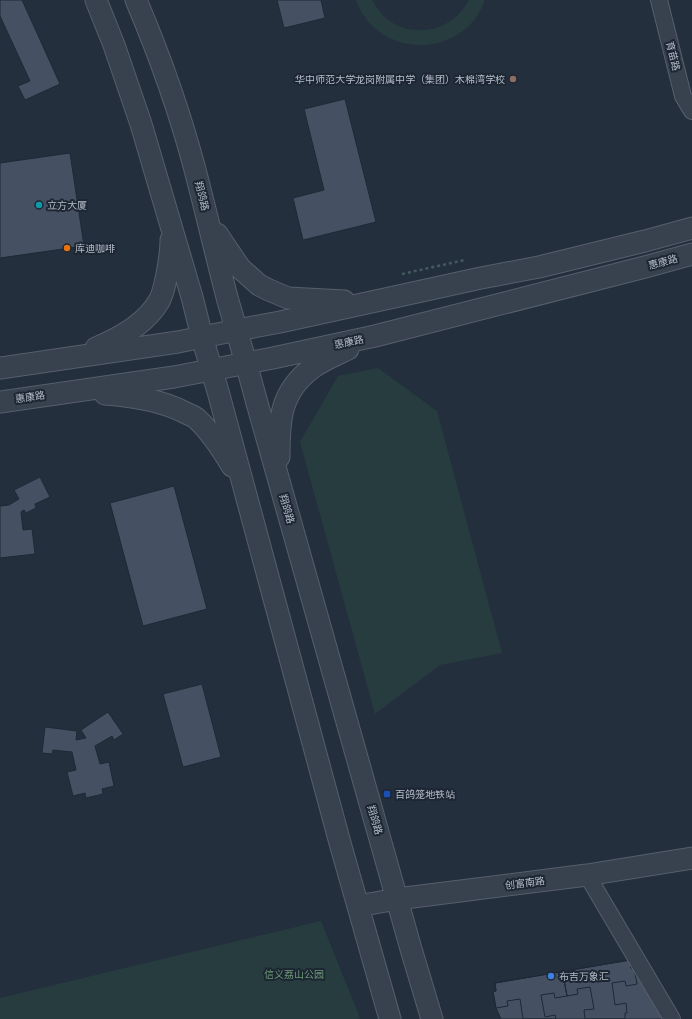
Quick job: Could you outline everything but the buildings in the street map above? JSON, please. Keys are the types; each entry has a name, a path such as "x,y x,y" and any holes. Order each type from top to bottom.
{"street":[{"path":"96,0 114,45 138,117 192,297 340,843 390,1019"},
{"name":"翔鸽路","path":"136,0 174,100 194,164 228,301 432,1019"},
{"name":"育苗路","path":"659,0 683,96 692,111"},
{"path":"206,214 220,239 240,268 259,285 288,298 348,302 377,301"},
{"path":"72,357 121,336 138,325 150,314 159,300 164,288 171,244 170,223"},
{"path":"0,368 178,342 280,322 481,278 539,267 692,228"},
{"name":"惠康路","path":"0,402 174,377 273,358 375,336 692,254"},
{"path":"282,492 279,462 279,438 281,416 288,395 298,380 313,368 375,336"},
{"path":"77,391 114,394 145,399 167,405 196,418 220,446 244,490"},
{"name":"创富南路","path":"358,906 397,899 588,875 692,858"},
{"path":"588,875 672,1019"}],"green space":[{"path":"356,0 372,0 383,15 395,24 411,30 429,30 445,24 453,19 464,8 469,0 485,0 474,20 459,34 440,42 420,45 401,42 382,34 367,20"},
{"path":"378,368 437,411 502,653 440,665 375,714 300,442 338,376"},
{"name":"信义荔山公园","path":"321,921 360,1018 358,1019 0,1019 0,998"}],"place":[{"name":"华中师范大学龙岗附属中学（集团）木棉湾学校","path":"513,79"},
{"name":"立方大厦","path":"39,205"},
{"name":"库迪咖啡","path":"67,248"},
{"name":"百鸽笼地铁站","path":"387,794"},
{"name":"布吉万象汇","path":"551,976"}]}
